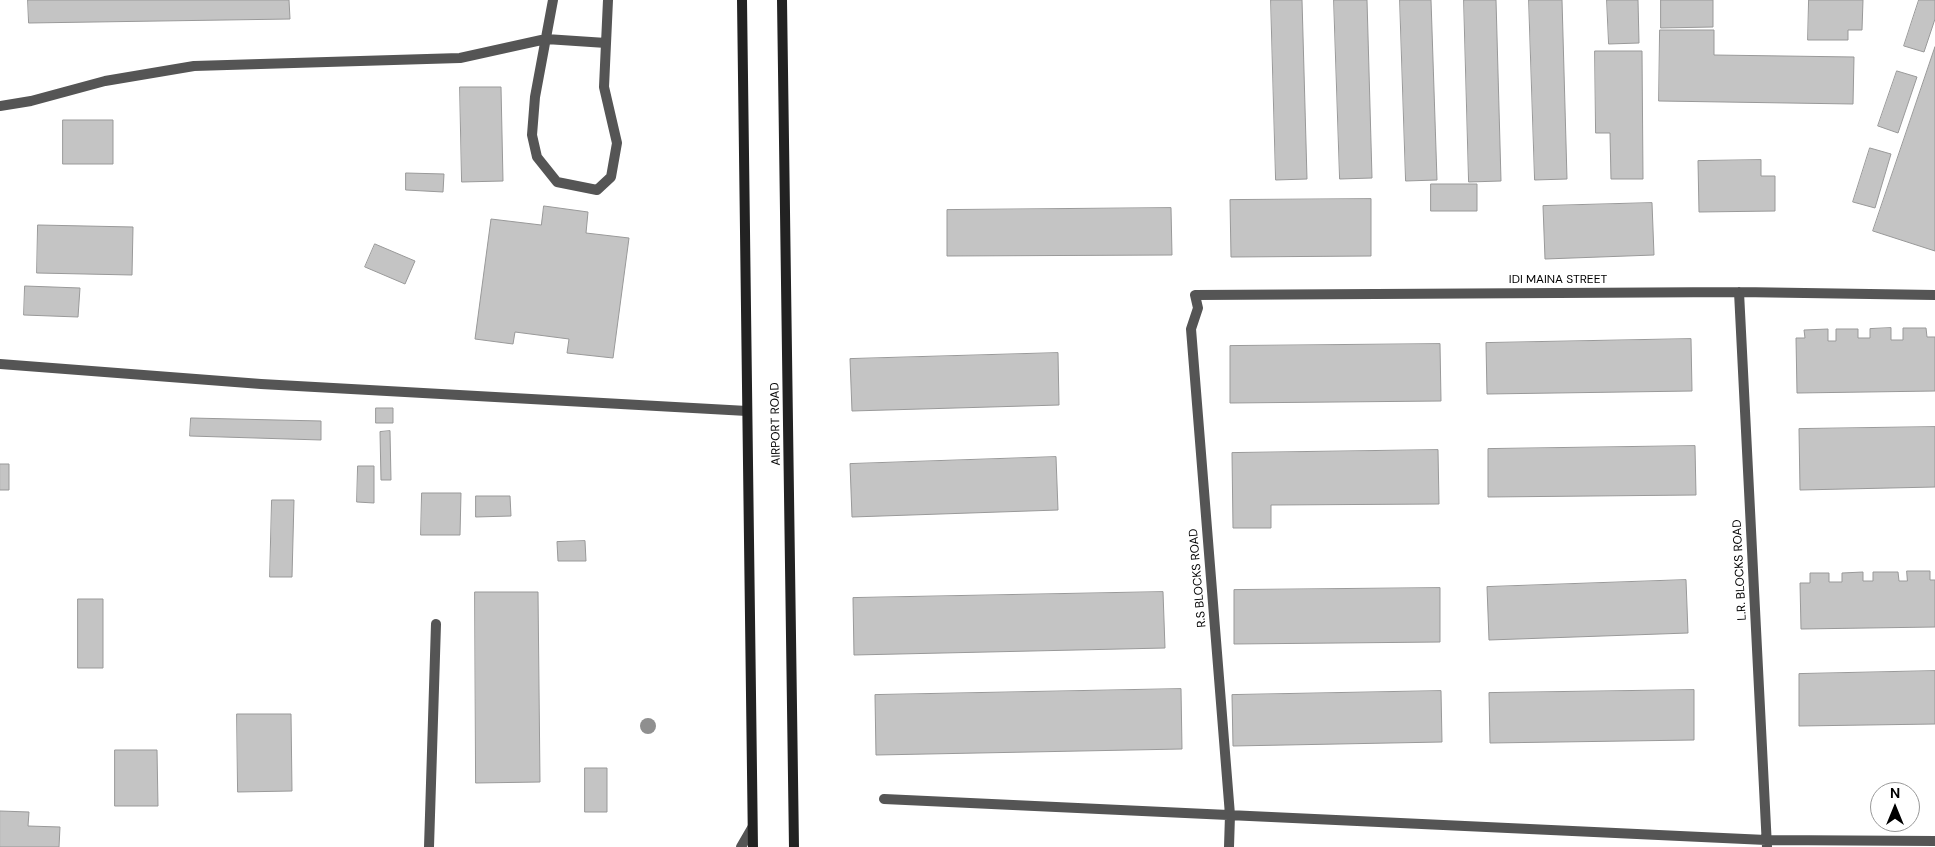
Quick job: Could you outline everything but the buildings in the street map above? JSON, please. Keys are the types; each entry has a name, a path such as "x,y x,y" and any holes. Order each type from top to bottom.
{"main road":[{"path":"742,0 753,847"},
{"name":"AIRPORT ROAD","path":"782,0 794,847"}],"lane":[{"path":"554,0 535,97 532,135 536,157 557,182 597,190 611,177 617,143 604,87 608,0"},
{"path":"0,106 31,101 105,82 194,66 460,58 546,39 606,43"},
{"name":"IDI MAINA STREET","path":"1198,308 1195,295 1739,292 1935,295"},
{"name":"L.R. BLOCKS ROAD","path":"1739,292 1766,844"},
{"name":"R.S BLOCKS ROAD","path":"1198,308 1191,329 1230,815 1229,847"},
{"path":"0,364 271,384 747,411"},
{"path":"429,847 436,624"},
{"path":"884,799 1230,815 1766,844 1935,841"},
{"path":"741,847 752,828"}]}
